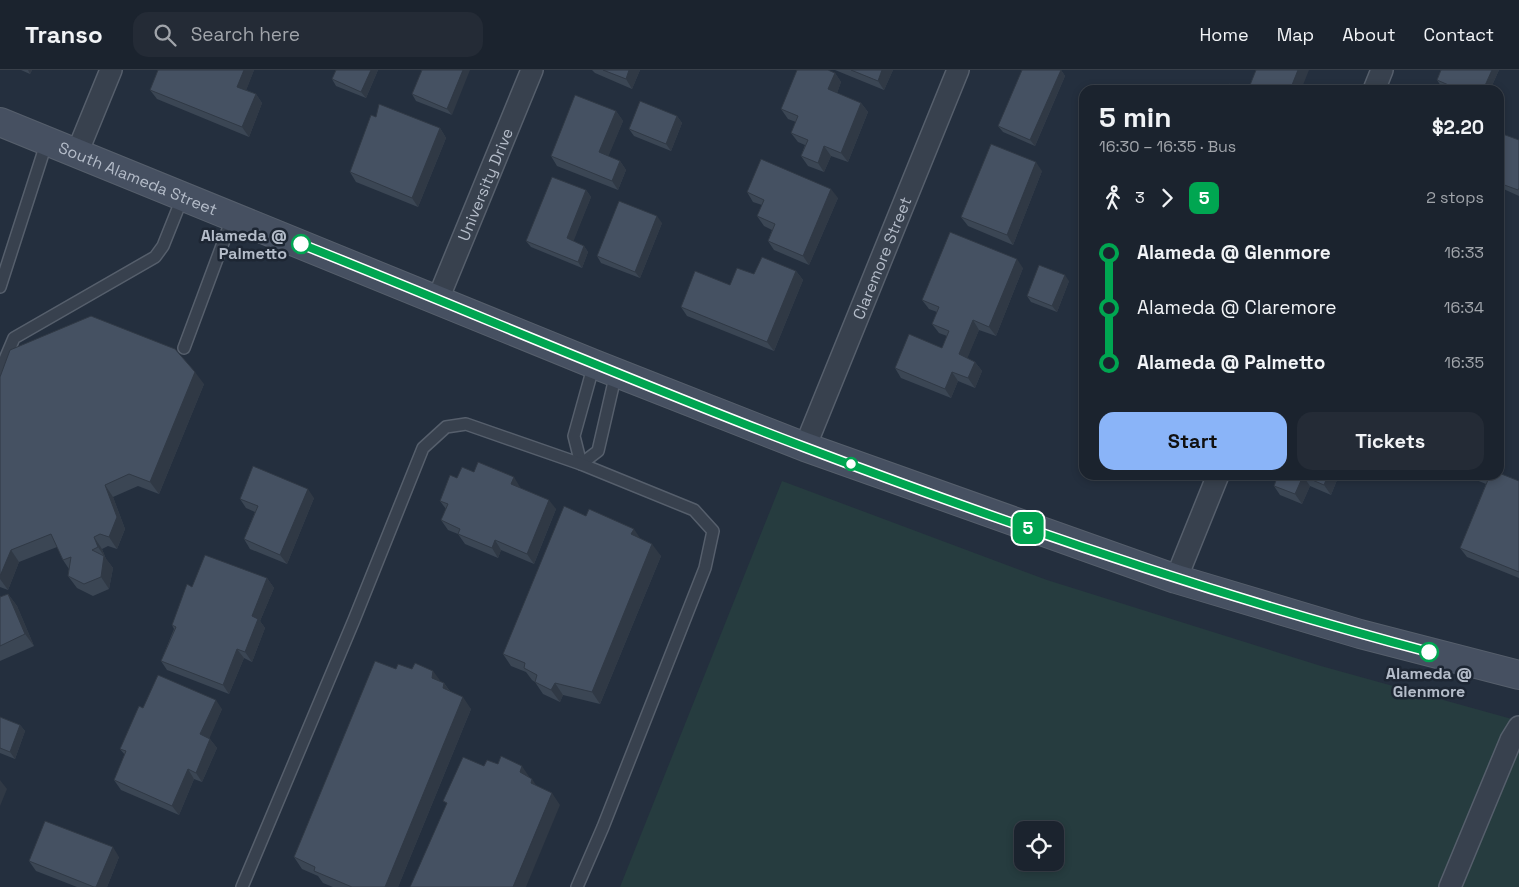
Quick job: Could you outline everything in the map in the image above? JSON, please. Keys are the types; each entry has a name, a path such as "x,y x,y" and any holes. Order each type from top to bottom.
{"main road":[{"name":"South Alameda Street","path":"0,122 605,368 805,447 1176,579 1360,634 1519,675"}],"street":[{"path":"77,153 111,70"},
{"name":"University Drive","path":"438,299 532,70"},
{"name":"Claremore Street","path":"805,447 958,70"},
{"path":"1376,85 1382,70"},
{"path":"1176,579 1216,480"},
{"path":"1450,887 1511,740 1519,727"}],"lane":[{"path":"0,287 47,141"},
{"path":"0,371 14,338 155,257 163,246 183,196"},
{"path":"184,348 233,216"},
{"path":"581,464 574,436 605,368"},
{"path":"581,464 598,451 605,368"},
{"path":"242,887 354,620 423,448 446,427 466,424 581,464 694,510 713,531 705,568 603,827 577,887"}],"green space":[{"path":"782,481 1047,580 1321,666 1519,721 1519,887 620,887"}],"building":[{"path":"158,70 244,70 237,87 256,94 242,127 150,90"},
{"path":"336,70 371,70 361,92 332,79"},
{"path":"422,70 463,70 447,109 412,94"},
{"path":"603,70 629,70 626,79"},
{"path":"797,70 828,70 835,73 828,89 861,103 841,153 824,146 818,163 801,156 808,140 791,133 798,116 781,109"},
{"path":"851,70 882,70 878,81"},
{"path":"1022,70 1061,70 1030,140 998,126"},
{"path":"1256,70 1298,70 1292,85 1250,85"},
{"path":"1441,70 1492,70 1485,85 1448,85 1437,80"},
{"path":"575,95 616,111 599,152 620,161 612,181 551,156"},
{"path":"640,101 677,116 666,144 629,129"},
{"path":"379,104 440,128 412,198 350,172 371,115 376,117"},
{"path":"1504,134 1519,140 1518,190 1504,185"},
{"path":"991,144 1036,162 1007,235 961,217"},
{"path":"761,159 831,189 803,256 768,241 775,224 757,216 764,200 747,192"},
{"path":"552,177 586,190 567,238 584,246 578,262 526,241"},
{"path":"619,201 657,216 635,272 597,256"},
{"path":"950,232 1017,259 989,327 973,320 959,354 975,362 968,378 952,372 945,389 895,368 909,334 942,348 949,331 932,324 939,307 922,300"},
{"path":"762,257 796,271 767,342 681,307 695,271 730,285 737,268 754,274"},
{"path":"1039,265 1065,275 1052,306 1027,296"},
{"path":"91,316 175,349 195,372 150,482 129,474 105,485 117,517 109,537 100,534 94,537 98,547 92,550 104,556 101,577 84,584 68,576 71,557 63,560 51,534 11,550 0,576 0,377 10,350"},
{"path":"478,462 514,477 511,484 549,500 527,554 495,540 492,548 458,534 460,529 441,520 448,504 440,501 450,475 457,478 462,467 474,472"},
{"path":"253,466 308,489 280,555 244,539 258,506 240,499"},
{"path":"1504,475 1519,481 1519,572 1460,548 1488,480 1504,480"},
{"path":"1276,480 1301,480 1295,494 1274,486"},
{"path":"1312,480 1326,480 1324,485"},
{"path":"564,506 586,516 589,509 634,529 631,534 652,544 592,692 555,683 551,690 535,682 537,675 524,668 525,663 503,654"},
{"path":"205,555 267,578 252,616 258,619 245,652 237,649 223,685 161,661 176,627 172,625 187,584 192,587"},
{"path":"8,594 25,634 0,646 0,597"},
{"path":"375,661 396,669 398,664 412,669 415,663 433,671 432,678 444,683 443,688 463,697 385,887 352,887 314,871 315,867 294,857"},
{"path":"158,675 216,700 200,734 210,739 196,773 188,769 172,806 114,780 126,751 120,749 139,706 143,708"},
{"path":"0,717 20,725 10,752 0,748"},
{"path":"501,756 522,766 520,772 532,779 531,783 552,793 513,887 410,887 447,803 443,801 463,757 484,766 487,760 498,764"},
{"path":"45,821 113,847 96,887 29,861"}],"bus line":[{"name":"5","path":"301,244 771,434 973,508 1176,579 1360,634 1429,652"}],"place":[{"name":"Alameda @ Palmetto","path":"301,244"},
{"name":"Alameda @ Glenmore","path":"1429,652"}]}
